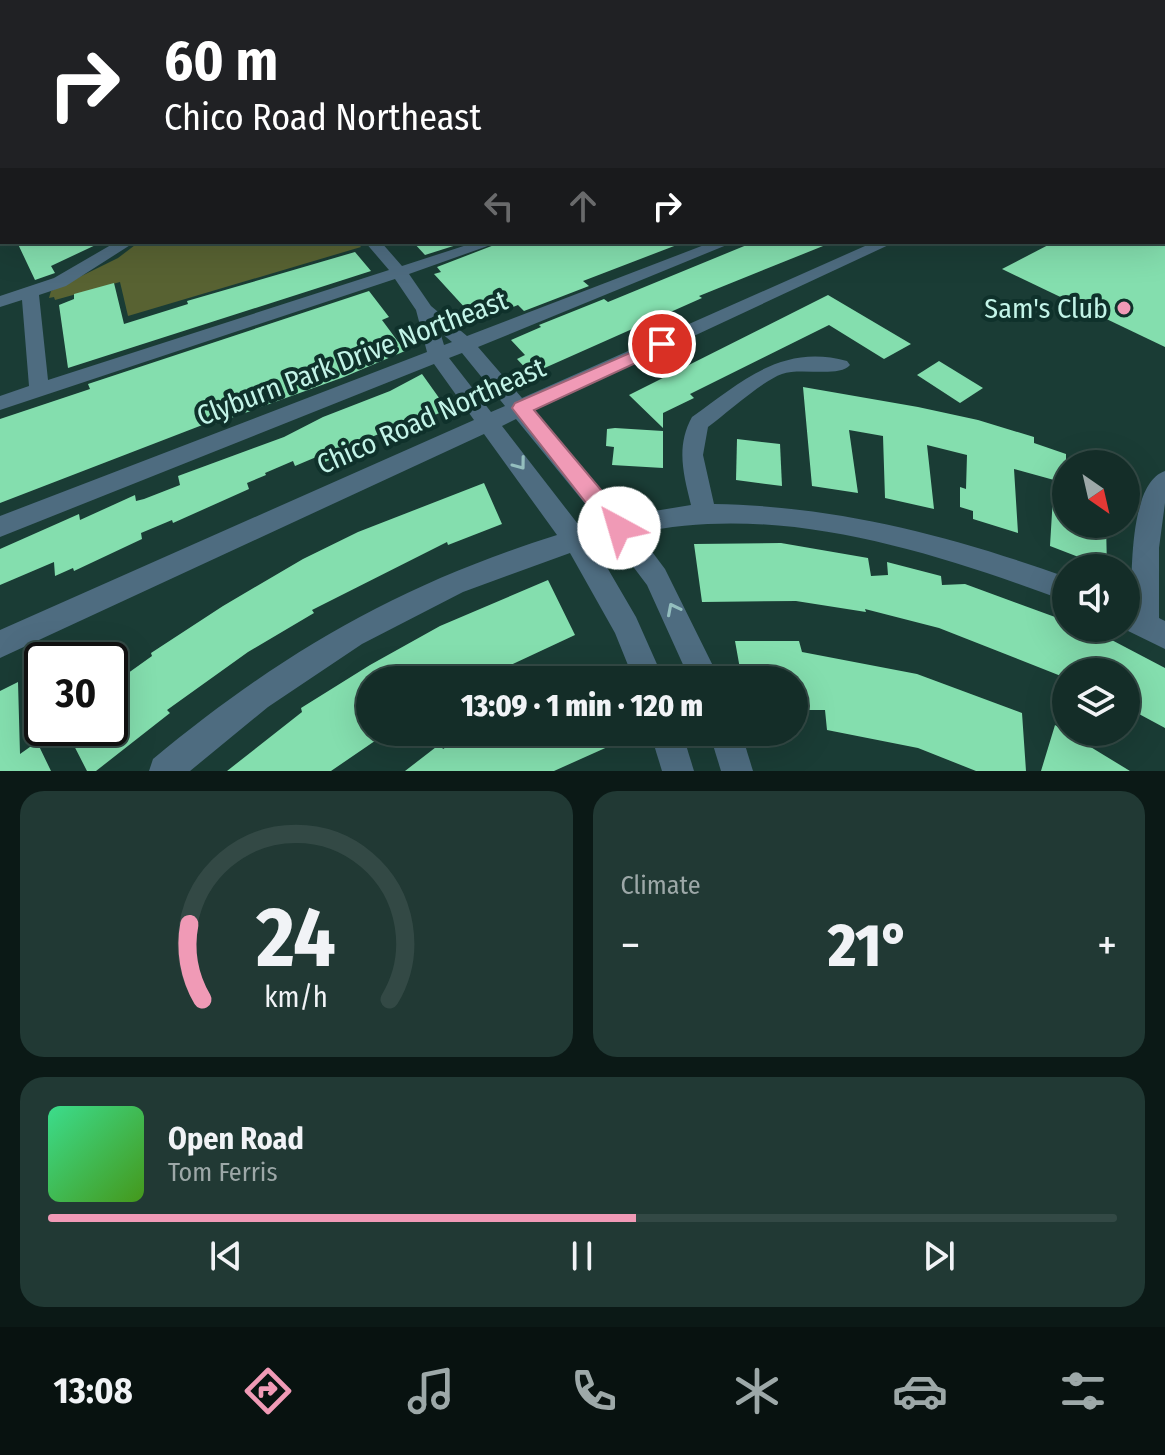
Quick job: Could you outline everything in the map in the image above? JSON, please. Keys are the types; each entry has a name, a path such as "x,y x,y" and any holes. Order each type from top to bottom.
{"street":[{"path":"0,302 30,294 84,270 124,244"},
{"path":"375,244 425,310 465,344 619,528 656,577 698,666"},
{"path":"0,403 485,244"},
{"name":"Clyburn Park Drive Northeast","path":"0,527 721,244"},
{"name":"Chico Road Northeast","path":"0,644 883,244"},
{"path":"30,294 39,390"},
{"path":"425,310 437,355 576,540 610,592 643,666"},
{"path":"705,514 692,449 695,429 704,418 774,369 800,364 840,365"},
{"path":"1145,625 1151,506 1158,487 1165,480"},
{"path":"165,771 263,692 366,625 467,576 576,540 668,517 705,514 768,516 855,526 928,542 1052,584"},
{"path":"670,746 678,771"},
{"path":"729,746 737,771"}],"green space":[{"path":"136,244 359,244 361,247 128,316 120,282 55,300 54,297 49,298 51,291 118,258"}],"building":[{"path":"18,244 98,244 51,266 55,273 35,280"},
{"path":"415,244 460,244 425,255"},
{"path":"497,244 679,244 583,281 589,286 524,311 518,305 477,321 434,274 441,272 437,267"},
{"path":"749,244 828,244 699,296 702,298 531,374 517,359 525,355 511,340 541,327 539,325 604,299 608,302"},
{"name":"Sam's Club","path":"1050,244 1165,244 1165,347 1002,269"},
{"path":"355,252 371,271 68,368 59,305 74,299 74,294 114,283 124,324 188,304 187,301"},
{"path":"369,291 389,317 382,320 405,351 344,377 206,427 205,424 0,503 0,419 90,389 88,384"},
{"path":"828,295 911,344 884,359 829,325 690,394 694,398 663,413 663,428 629,395"},
{"path":"939,361 983,388 960,403 917,375"},
{"path":"422,374 442,402 437,404 442,412 412,424 410,421 362,441 364,445 325,462 321,455 295,466 293,461 265,473 247,483 249,489 173,523 172,520 141,533 142,539 74,571 73,568 55,576 54,562 0,585 0,549 79,514 80,520 135,495 136,501 180,485 178,476 284,437"},
{"path":"803,387 978,420 1034,437 1034,443 1054,450 1052,479 1014,469 1018,533 973,519 973,511 960,507 960,487 966,489 967,455 927,445 934,509 885,498 883,436 849,430 858,493 812,486"},
{"path":"607,429 663,431 663,468 612,465 614,447 606,446"},
{"path":"737,439 780,444 782,486 736,480"},
{"path":"484,483 502,524 448,545 447,542 312,610 314,613 248,652 167,710 170,713 128,746 128,673 152,656 151,653 223,606 303,559 358,532"},
{"path":"1052,513 1052,538 1106,538 1107,554 1071,554 1050,546"},
{"path":"781,543 868,558 871,576 888,575 887,562 941,576 942,585 965,584 1052,616 1052,642 1116,642 1165,668 1165,728 1140,715 1140,658 1052,658 1052,672 939,628 865,609 866,612 796,601 702,602 694,544"},
{"path":"548,580 575,635 509,666 368,666 440,626"},
{"path":"735,641 799,641 802,652 917,674 1022,713 1026,771 976,771 918,748 827,730 825,710 808,710 808,666 739,666"},
{"path":"356,674 356,746 368,746 331,771 227,771 302,712 301,708"},
{"path":"18,682 20,754 31,746 39,746 51,771 0,771 0,691"},
{"path":"1052,735 1052,746 1089,746 1130,771 1041,771"},
{"path":"74,746 128,746 96,771 87,771"},
{"path":"437,746 443,749 448,746 610,746 554,771 405,771"}],"place":[{"name":"Sam's Club","path":"1124,308"}],"route":[{"path":"619,528 521,408 662,344"}]}
